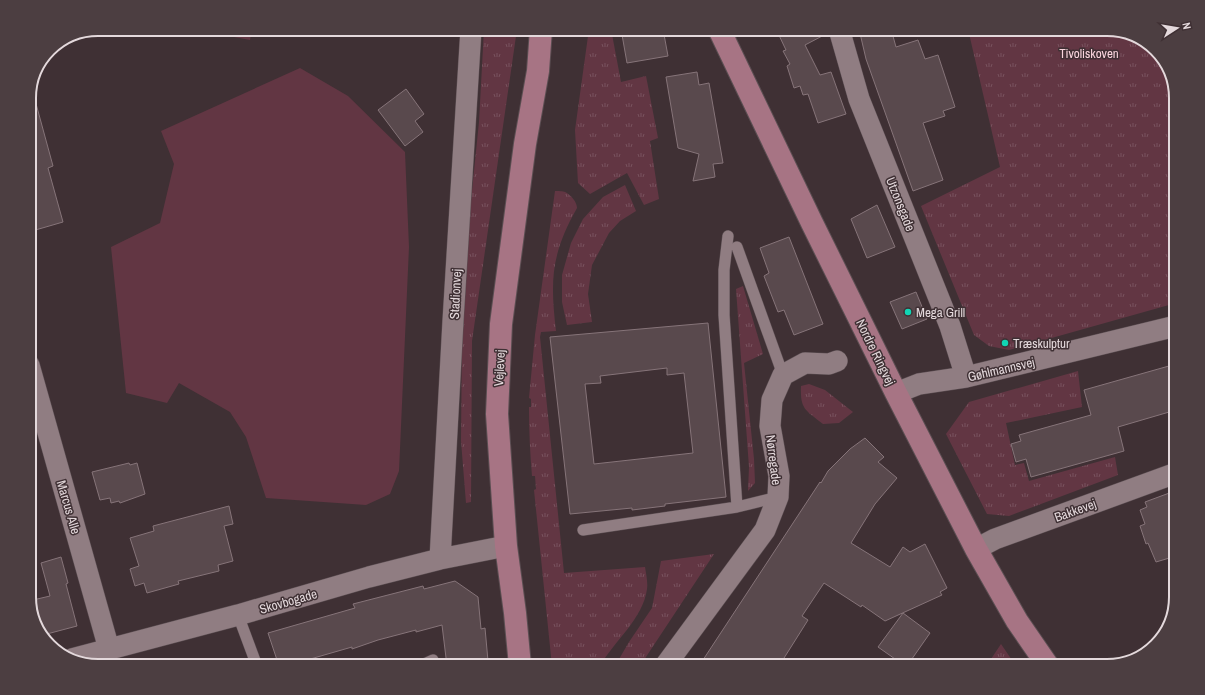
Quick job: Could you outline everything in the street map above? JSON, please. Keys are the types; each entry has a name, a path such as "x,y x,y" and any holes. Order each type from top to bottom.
{"main road":[{"name":"Vejlevej","path":"538,71 540,36"},
{"name":"Vejlevej","path":"519,659 506,546 497,414 501,324 525,144 538,71 548,36"},
{"name":"Nordre Ringvej","path":"722,36 896,393 976,549 1016,621 1043,659"}],"street":[{"name":"Stadionvej","path":"440,559 471,36"},
{"name":"Utzonsgade","path":"841,36 859,99 950,326 966,377"},
{"name":"Gøhlmannsvej","path":"896,393 919,384 966,377 1169,328"},
{"path":"783,375 805,363 829,364 837,361"},
{"name":"Nørregade","path":"670,659 765,530 778,497 779,476 770,426 772,400 783,375"},
{"name":"Marcus Alle","path":"36,390 109,649"},
{"name":"Bakkevej","path":"976,549 995,539 1169,475"},
{"name":"Skovbogade","path":"84,657 369,577 440,559 506,546"}],"lane":[{"path":"728,236 724,270 724,315 737,506"},
{"path":"737,247 783,375"},
{"path":"583,530 737,506 778,497"},
{"path":"238,615 254,659"}],"green space":[{"path":"229,36 251,36 250,40"},
{"path":"484,36 516,36 472,341 471,502 466,503 461,441 462,331 468,230 479,122"},
{"path":"588,36 612,36 621,82 646,76 658,138 650,141 659,199 644,205 627,173 590,194 578,183 575,130"},
{"name":"Tivoliskoven","path":"970,36 1107,36 1123,38 1138,44 1145,49 1151,54 1163,71 1169,94 1169,305 1009,350 989,346 974,335 921,206 1000,167"},
{"path":"300,68 348,96 405,152 409,247 399,471 390,494 366,505 266,498 246,437 230,412 179,383 167,403 126,393 111,247 160,223 174,164 161,131"},
{"path":"625,185 636,211 620,221 609,233 592,265 588,294 592,322 567,325 562,302 562,275 571,243 583,219 603,197"},
{"path":"555,191 564,192 575,201 577,208 562,239 554,268 553,297 556,331 541,332 540,337 564,573 645,567 647,581 647,589 640,610 605,659 551,659 534,490 536,489 535,476 532,476 530,442 529,407 531,407 531,399 529,398 535,335"},
{"path":"743,286 763,354 744,363 755,483 748,491 749,467 736,289"},
{"path":"1078,371 1082,407 1006,423 1015,465 1024,463 1029,481 1115,457 1118,475 1009,516 987,514 946,434 969,402"},
{"path":"809,384 825,390 853,412 839,423 823,424 808,412 803,405 801,386"},
{"path":"714,554 645,659 619,659 652,608 661,561"},
{"path":"1001,644 1011,659 991,659"}],"building":[{"path":"622,36 664,36 668,56 627,63"},
{"path":"779,36 822,36 805,45 820,75 831,72 846,114 818,123 808,94 803,95 800,86 794,88 787,66 790,64 783,51 786,50"},
{"path":"861,36 893,36 896,47 918,40 925,59 938,55 955,107 943,111 945,116 923,123 943,180 913,191 866,59"},
{"path":"697,72 699,85 709,83 723,163 713,164 715,177 693,181 699,154 678,148 666,77"},
{"path":"406,89 424,114 415,121 423,132 405,146 378,110"},
{"path":"36,104 53,166 48,168 63,222 36,230"},
{"path":"877,205 895,247 867,258 851,219"},
{"path":"789,237 823,324 794,335 784,310 778,312 764,276 769,273 760,248"},
{"path":"916,292 927,319 902,329 890,302"},
{"path":"708,323 726,497 665,504 665,506 632,510 632,508 570,514 550,337","holes":["667,368 667,375 684,373 693,453 594,464 585,384 601,383 600,376"]},
{"path":"1169,366 1169,412 1118,427 1124,451 1031,477 1026,459 1016,462 1011,444 1021,441 1019,435 1091,415 1084,390"},
{"path":"865,438 884,457 878,462 897,478 875,504 851,543 890,567 903,547 910,552 925,544 947,588 940,592 942,595 885,621 862,605 861,607 824,583 802,616 808,620 783,659 704,659 820,482 821,483 828,471 850,449"},
{"path":"129,463 130,465 137,463 145,494 120,503 119,501 111,503 110,498 100,500 92,472"},
{"path":"1169,493 1169,558 1156,562 1148,543 1146,544 1140,526 1145,524 1140,510 1147,507 1145,502"},
{"path":"229,506 233,524 224,526 233,561 218,565 219,571 178,581 179,584 147,593 144,583 135,586 130,569 139,566 130,538 154,531 153,526"},
{"path":"61,557 68,583 66,584 77,626 48,634 42,624 37,609 36,599 50,596 41,563"},
{"path":"455,581 478,597 481,629 485,628 488,659 446,659 442,625 416,632 416,630 378,640 352,649 352,647 310,659 277,659 268,633 355,608 353,604 423,586 424,589"},
{"path":"903,613 930,633 912,659 895,659 878,647"}],"place":[{"name":"Mega Grill","path":"908,312"},
{"name":"Træskulptur","path":"1005,343"}]}
